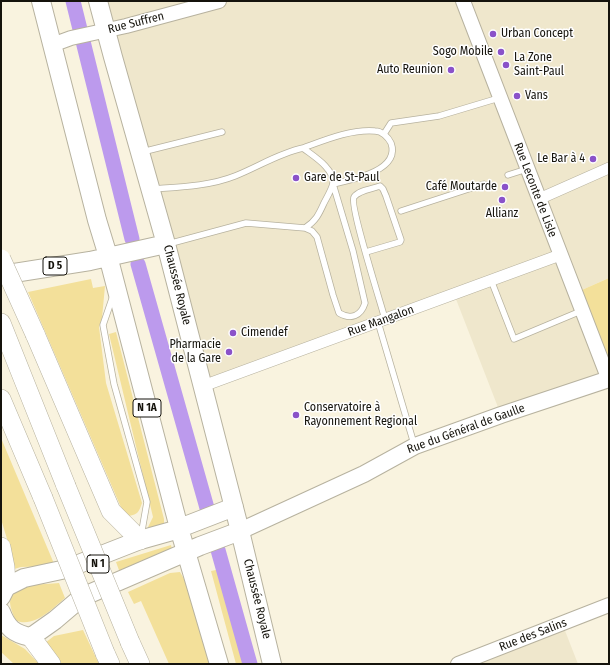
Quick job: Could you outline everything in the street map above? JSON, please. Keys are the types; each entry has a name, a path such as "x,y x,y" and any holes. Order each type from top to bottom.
{"highway":[{"path":"1,259 111,511 140,540"},
{"name":"N 1","path":"1,323 66,486 140,664"},
{"name":"N 1","path":"1,399 108,659"},
{"path":"1,547 5,567 4,592"},
{"path":"30,637 51,664"}],"main road":[{"name":"N 1A","path":"41,1 97,220 108,256 179,528 219,664"},
{"name":"Chaussée Royale","path":"98,1 98,32 140,153 166,244 234,507 272,664"},
{"path":"108,256 166,244"},
{"name":"D 5","path":"1,274 90,261 108,256"},
{"name":"Rue du Général de Gaulle","path":"240,531 364,474 415,446 500,415 609,379"},
{"path":"4,592 24,578 66,569 140,540 179,528 234,507"},
{"path":"1,612 5,622 12,630 20,635 30,637 55,620 82,597 200,546 240,531"}],"street":[{"name":"Rue Suffren","path":"52,45 71,38 220,1"},
{"name":"Rue Leconte de Lisle","path":"463,1 609,379"},
{"path":"539,199 609,168"},
{"name":"Rue Mangalon","path":"203,386 560,255"},
{"name":"Rue des Salins","path":"458,664 609,605"}],"lane":[{"path":"384,134 391,123 439,116 500,98"},
{"path":"150,189 215,182 234,176 291,150 303,148 355,132 376,131 384,134 389,139 392,146 392,154 384,166 372,173 333,184 318,216 313,223 305,228"},
{"path":"140,153 222,132"},
{"path":"166,244 246,223 305,228 312,231 317,237 339,313 350,317 355,316 364,309 366,304 332,176 327,168 303,148"},
{"path":"508,176 527,169"},
{"path":"401,211 484,184"},
{"path":"366,252 400,242 401,240 386,196 380,186 360,192 354,196 352,201 415,446"},
{"path":"491,280 514,339 582,311"},
{"path":"116,287 103,325 114,384 147,502 140,540"}],"shaded area":[{"path":"98,1 609,1 609,278 575,293 609,379 501,415 454,294 203,386"},
{"path":"609,278 609,379 575,293"},
{"path":"91,279 93,288 105,286 102,318 99,327 106,383 142,503 138,512 129,516 123,512 28,292"},
{"path":"116,332 164,519 164,526 150,530 148,527 153,517 109,334"},
{"path":"1,438 55,566 21,567 11,570 11,552 1,519"},
{"path":"171,545 172,549 120,573 116,562"},
{"path":"221,569 247,664 236,664 211,571"},
{"path":"180,572 195,598 214,664 169,664 141,601 134,604 128,592 170,573"},
{"path":"59,583 65,598 35,620 22,622 15,620 10,602 16,591 30,586"},
{"path":"562,623 578,664 460,664"},
{"path":"83,630 99,664 61,664 59,659 45,643 54,636"},
{"path":"1,635 25,649 39,664 14,664 1,652"}],"waterway":[{"path":"73,1 132,239"},
{"path":"138,264 207,508"},
{"path":"218,550 250,664"}],"place":[{"name":"Urban Concept","path":"493,34"},
{"name":"Sogo Mobile","path":"501,52"},
{"name":"La Zone Saint-Paul","path":"506,65"},
{"name":"Auto Reunion","path":"451,70"},
{"name":"Vans","path":"517,96"},
{"name":"Le Bar à 4","path":"593,159"},
{"name":"Gare de St-Paul","path":"296,178"},
{"name":"Café Moutarde","path":"505,187"},
{"name":"Allianz","path":"502,200"},
{"name":"Cimendef","path":"233,333"},
{"name":"Pharmacie de la Gare","path":"229,352"},
{"name":"Conservatoire à Rayonnement Regional","path":"296,415"}]}
